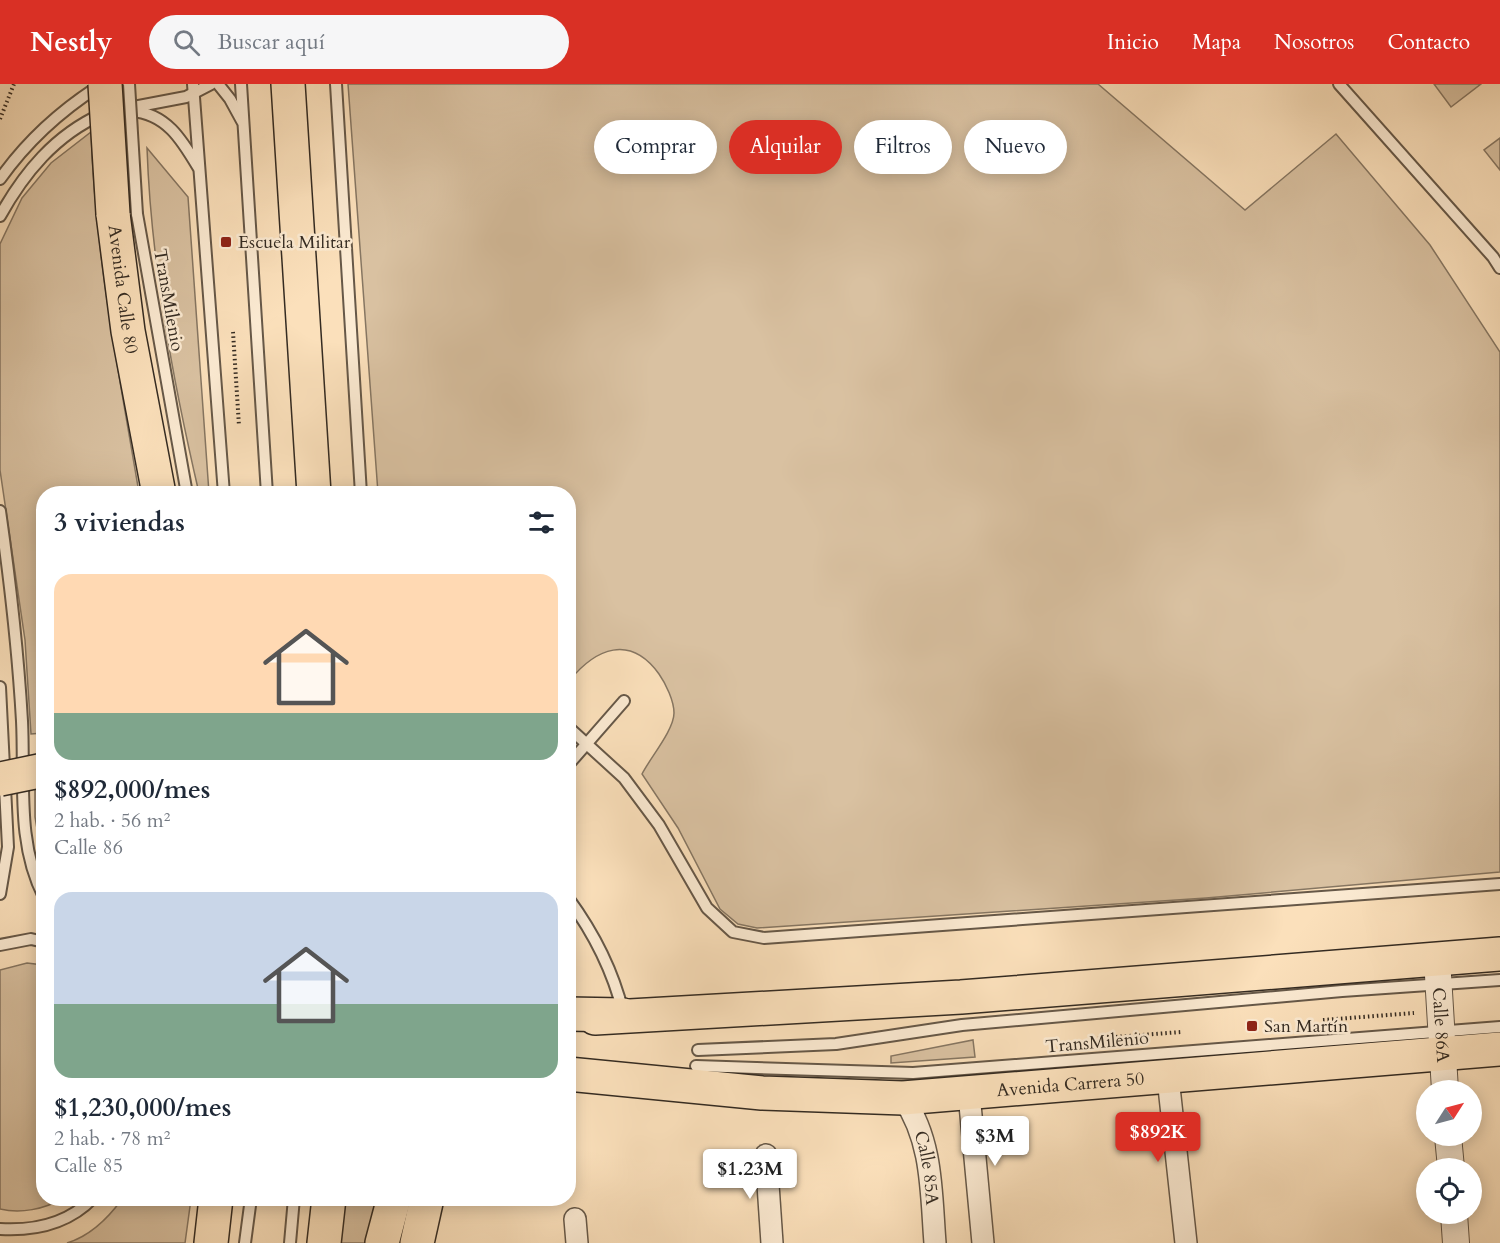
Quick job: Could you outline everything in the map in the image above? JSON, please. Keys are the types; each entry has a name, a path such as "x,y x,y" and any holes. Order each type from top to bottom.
{"main road":[{"path":"288,84 313,486"},
{"name":"Avenida Calle 80","path":"109,92 125,214 128,331 157,486"},
{"path":"0,779 36,772"},
{"path":"576,1014 737,1012 961,997 1438,972 1500,954"},
{"path":"576,1020 623,1015"},
{"name":"Avenida Carrera 50","path":"576,1075 774,1093 903,1098 1168,1078 1442,1043 1500,1050"},
{"path":"211,1243 215,1206"},
{"path":"324,1243 328,1206"},
{"path":"382,1243 392,1206"},
{"path":"417,1243 425,1206"}],"street":[{"name":"Calle 86A","path":"1438,972 1444,1080"},
{"path":"1168,1078 1186,1243"},
{"path":"969,1094 983,1243"},
{"name":"Calle 85A","path":"903,1098 913,1112 925,1144 935,1243"},
{"path":"766,1155 772,1243"},
{"path":"575,1219 578,1243"},
{"path":"1455,1224 1456,1243"}],"lane":[{"name":"TransMilenio","path":"129,84 125,214 185,486"},
{"name":"TransMilenio","path":"0,179 30,141 76,100 109,92 193,89 211,84"},
{"path":"218,84 230,99 243,124"},
{"path":"241,84 266,486"},
{"path":"336,84 361,486"},
{"path":"1342,85 1497,254 1500,268"},
{"name":"TransMilenio","path":"193,89 223,486"},
{"name":"TransMilenio","path":"109,92 161,119 174,130 200,170"},
{"name":"TransMilenio","path":"0,216 18,183 43,155 74,129 109,111 109,92"},
{"path":"0,511 12,594 19,687 25,832 29,860 36,877"},
{"path":"0,687 9,847 0,894"},
{"path":"576,756 624,701"},
{"path":"576,734 624,778 659,825 707,908 733,932 764,938 1500,884"},
{"path":"576,911 601,952 619,995 623,1015"},
{"path":"0,945 31,939 36,940"},
{"name":"TransMilenio","path":"698,1050 836,1044 962,1025 1438,972 1500,980"},
{"name":"TransMilenio","path":"696,1066 913,1073 1442,1043 1500,1027"},
{"path":"0,1229 23,1231 53,1224 81,1212 86,1206"},
{"path":"245,1243 250,1206"},
{"path":"290,1243 293,1206"}],"path":[{"path":"0,119 14,84"},
{"path":"233,332 239,426"},
{"path":"1323,1020 1414,1013"},
{"path":"1089,1039 1181,1032"}],"shaded area":[{"path":"348,84 1098,84 1245,210 1336,134 1430,245 1500,352 1500,872 1206,898 757,928 738,924 720,909 678,828 642,774 666,736 673,720 674,708 671,698 659,674 648,661 625,650 613,650 602,654 590,660 576,673 576,486 377,486"},
{"path":"1434,84 1481,84 1451,107"},
{"path":"91,132 97,223 116,358 138,486 36,486 36,734 31,734 25,640 0,470 0,244 22,198 51,163"},
{"path":"1500,138 1500,170 1484,150"},
{"path":"147,148 188,197 209,486 197,486 180,408 158,278"},
{"path":"35,785 36,823 35,817"},
{"path":"27,963 36,964 36,1206 45,1206 24,1211 0,1209 0,970"},
{"path":"973,1040 975,1057 891,1063 891,1056"},
{"path":"116,1206 190,1206 185,1243 67,1243 83,1236"},
{"path":"343,1206 375,1206 365,1243 340,1243"}],"place":[{"name":"Escuela Militar","path":"226,242"},
{"name":"San Martín","path":"1252,1026"}]}
